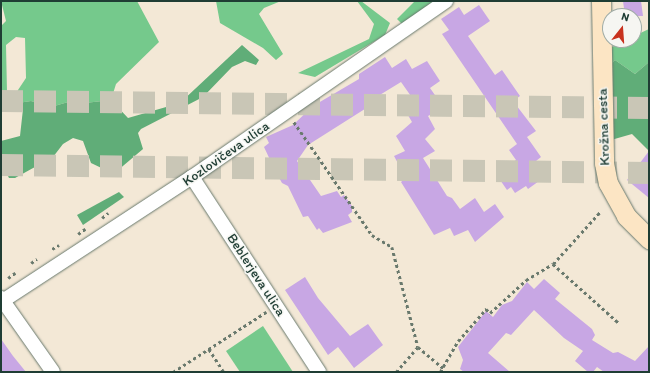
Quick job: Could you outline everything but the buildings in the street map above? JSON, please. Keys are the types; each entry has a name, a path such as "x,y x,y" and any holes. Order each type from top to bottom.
{"street":[{"name":"Kozlovičeva ulica","path":"2,300 192,177 446,1"},
{"name":"Krožna cesta","path":"601,1 604,163 608,183 626,216 649,239"},
{"name":"Beblerjeva ulica","path":"192,177 319,372"},
{"path":"2,300 53,372"}],"path":[{"path":"287,112 372,235 392,247 418,347 443,368"},
{"path":"440,372 458,341 486,309 490,313 526,280 553,264 600,212"},
{"path":"102,218 108,214"},
{"path":"78,234 85,229"},
{"path":"52,249 59,245"},
{"path":"31,263 37,259"},
{"path":"553,264 619,322"},
{"path":"8,278 15,273"},
{"path":"173,372 276,306"},
{"path":"396,372 418,347"},
{"path":"209,349 224,372"}],"green space":[{"path":"1,1 137,1 159,42 116,84 111,100 85,103 75,100 51,107 31,101 18,103 14,96 26,78 25,38 16,37 6,45 7,92 1,92 1,26 6,21"},
{"path":"216,1 281,1 264,8 259,14 283,54 276,60 263,48 220,23"},
{"path":"357,1 361,1 390,23 385,35 315,77 298,73 369,39 374,24"},
{"path":"415,1 444,1 405,27 397,19"},
{"path":"649,29 649,62 635,74 615,60 609,67 612,48 642,48 642,32"},
{"path":"242,45 259,60 256,65 245,61 232,67 203,97 141,129 138,133 143,149 117,171 112,173 91,163 83,141 73,138 63,144 53,157 15,178 9,178 1,162 1,141 20,136 23,109 18,103 31,101 51,107 75,100 85,103 111,100 128,118 180,103"},
{"path":"615,60 635,74 649,62 649,151 632,134 611,140 609,67"},
{"path":"119,192 124,197 83,225 77,215"},
{"path":"263,326 293,372 240,372 226,351"}],"tunnel":[{"path":"1,101 649,108"},
{"path":"1,165 649,173"}]}
